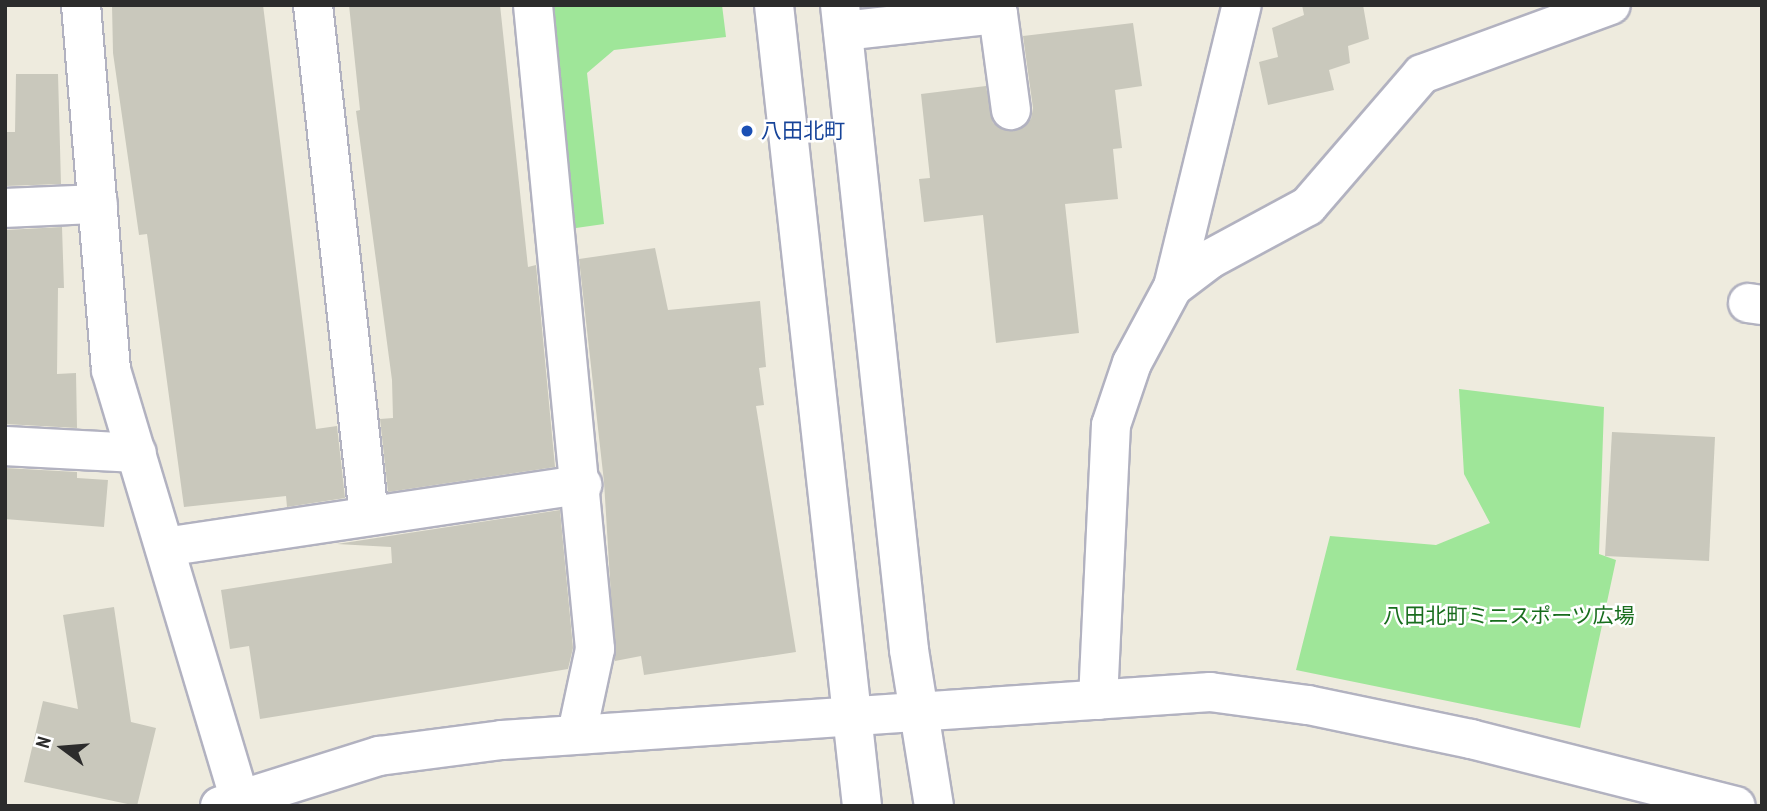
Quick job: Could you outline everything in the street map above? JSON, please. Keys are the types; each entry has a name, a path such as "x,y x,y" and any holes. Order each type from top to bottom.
{"street":[{"path":"81,5 111,370 165,547 230,801 379,756 577,733 852,713 1210,692 1308,705 1471,739 1736,806"},
{"path":"313,5 369,516"},
{"path":"533,5 582,485 595,649 577,733"},
{"path":"774,5 862,806"},
{"path":"1098,700 1111,425 1132,363 1173,287 1242,5"},
{"path":"1173,287 1210,259 1308,206 1422,74 1611,5"},
{"path":"933,806 917,711 842,18 998,14 1011,110"},
{"path":"5,208 98,204"},
{"path":"5,446 136,453"},
{"path":"165,547 582,485"}],"green space":[{"path":"548,5 722,5 726,37 614,50 587,73 604,224 569,229"},
{"name":"八田北町ミニスポーツ広場","path":"1459,389 1604,407 1599,554 1616,560 1580,728 1296,670 1330,536 1436,545 1490,523 1464,474"}],"building":[{"path":"112,5 263,5 316,429 337,426 345,498 287,507 286,496 184,507 147,234 139,235 113,53"},
{"path":"349,5 500,5 528,267 536,265 555,467 388,492 380,419 393,418 392,380 356,111 360,110"},
{"path":"1302,5 1363,5 1369,39 1348,46 1350,63 1329,70 1334,90 1268,105 1259,62 1278,57 1272,28 1304,15"},
{"path":"1133,23 1142,86 1115,90 1122,148 1113,149 1118,199 1065,204 1079,333 996,343 983,215 924,222 919,179 930,178 921,94 986,86 993,123 1015,131 1031,119 1033,108 1023,36"},
{"path":"16,74 58,74 61,184 5,186 5,132 15,132"},
{"path":"62,227 64,288 58,288 57,374 76,373 77,428 5,424 5,230"},
{"path":"655,248 668,310 760,301 766,367 759,368 764,405 756,406 796,652 644,675 641,656 615,661 604,482 579,259"},
{"path":"1612,432 1715,437 1709,561 1605,556"},
{"path":"5,468 77,472 77,478 108,480 104,527 5,519"},
{"path":"560,510 573,648 568,669 260,719 249,646 230,649 221,590 392,563 391,547 337,544"},
{"path":"114,607 131,722 156,728 137,806 24,782 43,701 78,709 63,615"}],"place":[{"name":"八田北町","path":"747,131"}]}
